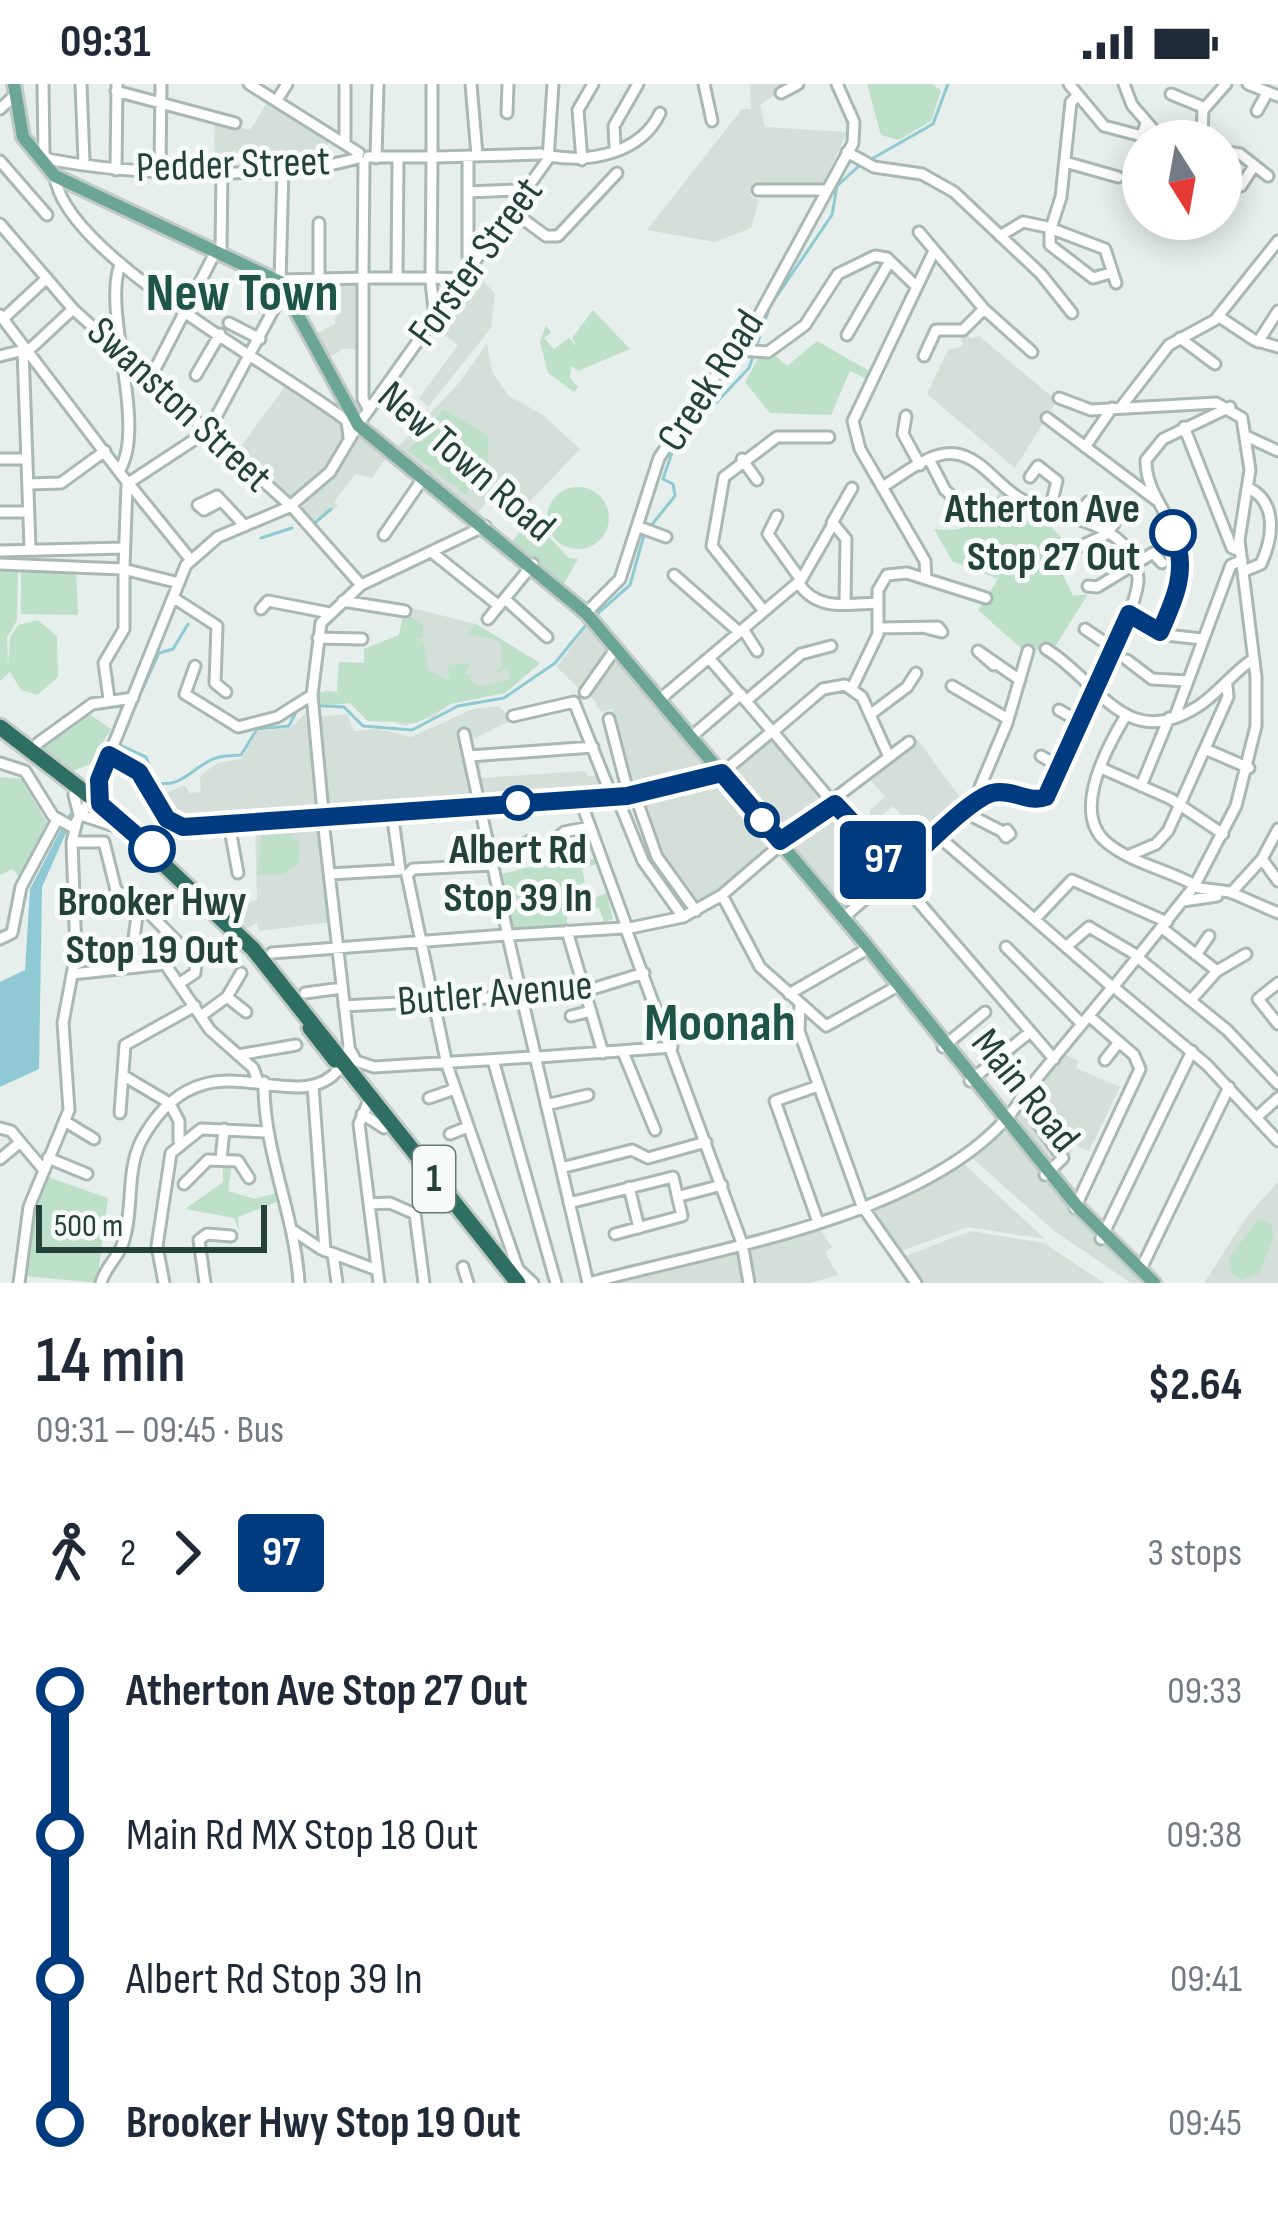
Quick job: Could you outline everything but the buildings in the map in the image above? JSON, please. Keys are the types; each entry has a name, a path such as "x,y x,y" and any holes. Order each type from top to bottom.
{"highway":[{"name":"1","path":"0,730 67,778 82,807 219,912 304,1000 330,1039 364,1109 517,1283"},
{"name":"1","path":"0,730 108,834 147,855 236,941 517,1283"},
{"path":"82,807 147,855"},
{"path":"304,1000 364,1109"}],"main road":[{"path":"13,89 20,129 55,176 282,280"},
{"name":"New Town Road","path":"282,280 353,431 424,477 533,564 590,617"},
{"name":"Main Road","path":"590,617 780,841 1047,1173"},
{"name":"Main Road","path":"971,1080 1102,1238 1145,1278"}],"street":[{"path":"39,154 43,84"},
{"path":"81,84 83,160"},
{"path":"160,170 161,84"},
{"path":"249,84 365,157"},
{"path":"277,100 286,84"},
{"path":"345,84 345,141"},
{"path":"369,410 363,399 365,157 378,84"},
{"path":"432,84 435,318"},
{"path":"471,84 468,257 473,265"},
{"path":"507,113 508,84"},
{"path":"545,155 553,84"},
{"path":"593,84 578,110 582,160 645,139 660,113"},
{"path":"615,147 614,126 638,84"},
{"path":"704,84 712,121"},
{"path":"781,93 798,84"},
{"path":"837,84 855,124 847,152 866,163 926,175 973,206 1072,313"},
{"path":"1069,84 1108,129 1122,132"},
{"path":"1124,84 1144,120"},
{"path":"1203,120 1205,108 1226,84"},
{"path":"112,169 116,87 235,123"},
{"path":"0,109 13,89"},
{"path":"1257,111 1262,89"},
{"path":"710,97 724,91"},
{"path":"1171,94 1205,108"},
{"path":"1000,236 1023,222 1051,229 1101,245 1108,253 1113,278 1093,278 1049,244 1051,229 1065,162 1071,102 1078,95"},
{"name":"Creek Road","path":"590,617 620,579 644,529 659,458 708,384 749,352 847,152"},
{"name":"Pedder Street","path":"39,154 112,169"},
{"name":"Pedder Street","path":"39,154 112,169 160,170 283,168 365,157 545,155 582,160"},
{"name":"Forster Street","path":"190,560 212,541 289,506 330,472 353,431 512,211 545,155"},
{"path":"1242,156 1268,176"},
{"path":"397,278 398,158"},
{"path":"0,161 47,214"},
{"path":"1065,162 1118,177"},
{"path":"1242,184 1254,166"},
{"path":"128,483 208,430 253,354 282,280 283,168"},
{"path":"152,375 219,250 222,170"},
{"path":"512,211 547,236 558,236 617,173"},
{"path":"55,176 66,202 119,265 322,402 353,431"},
{"path":"468,192 514,190"},
{"path":"758,190 825,190"},
{"path":"319,223 319,279"},
{"name":"Swanston Street","path":"0,224 73,308 123,348 289,506 359,586"},
{"path":"919,232 984,309 1032,352"},
{"path":"1085,447 1180,338 1218,316 1278,241"},
{"path":"926,579 925,561 858,444 854,418 934,251"},
{"path":"749,352 805,325 838,274 877,255 916,286"},
{"path":"847,335 890,261"},
{"path":"119,265 124,461 119,470"},
{"path":"34,1283 19,1282 25,1225 66,1122 63,1023 72,974 72,842 82,807 190,560 2,317 47,278"},
{"path":"282,280 463,279"},
{"path":"0,356 26,350 73,308"},
{"path":"924,356 938,329 962,331 984,309"},
{"path":"1258,342 1278,311"},
{"path":"1218,316 1258,342 1278,347"},
{"path":"363,322 379,317"},
{"path":"229,323 260,339"},
{"path":"196,375 220,334"},
{"path":"1180,338 1215,364"},
{"path":"26,350 29,548"},
{"path":"464,734 589,1283 818,1222 937,1176 1005,1119 1183,901 1223,834 1249,767 1257,705 1242,560 1249,488 1241,416 1230,407 1209,402 1087,409 1059,398"},
{"path":"1160,632 1176,596 1182,556 1156,500 1146,460 1156,445 1184,427 1230,407"},
{"path":"907,416 903,434 963,506"},
{"path":"1047,418 1156,500"},
{"path":"1184,427 1232,548 1256,568 1264,560 1274,511 1249,488"},
{"path":"798,436 798,454"},
{"path":"1246,436 1278,451"},
{"path":"764,611 712,544 724,477 774,438 829,437"},
{"path":"28,484 61,483 104,451"},
{"path":"882,487 949,453 967,457 1017,497 1111,529 1127,542 1135,564 1138,590 1129,614 1041,800 1011,791 981,792"},
{"path":"0,459 27,458"},
{"path":"742,459 757,480"},
{"path":"1030,477 1039,464 1057,484 1050,508"},
{"path":"384,535 424,477"},
{"path":"109,699 104,663 124,629 128,483"},
{"path":"659,700 799,581 852,488"},
{"path":"221,501 245,526"},
{"path":"1078,516 1088,502 1096,510"},
{"path":"0,512 28,512"},
{"path":"777,517 768,534 818,601 878,602"},
{"path":"831,522 846,539 845,604"},
{"path":"337,1283 330,1252 344,1006 312,703 318,638 330,614 359,586 485,526"},
{"path":"644,529 666,537"},
{"path":"1070,551 1111,529"},
{"path":"846,539 862,538"},
{"path":"0,551 124,548"},
{"path":"1088,586 1097,587 1155,552 1162,562"},
{"path":"434,554 547,637"},
{"path":"1141,786 1231,565 1242,560"},
{"path":"0,564 124,570 179,583"},
{"path":"488,619 533,564"},
{"path":"852,688 865,670 879,628 880,583 890,574 926,579 986,598"},
{"path":"674,575 741,631 757,652"},
{"path":"175,598 217,626 215,683 226,692"},
{"path":"344,600 405,611"},
{"path":"261,609 268,601 330,614"},
{"path":"1129,614 1160,632 1202,639"},
{"path":"879,628 926,628"},
{"path":"1085,629 1113,648"},
{"path":"318,638 362,639"},
{"path":"691,737 801,654 831,646"},
{"path":"585,692 616,648"},
{"path":"1046,649 1125,717 1172,717 1226,686 1254,659"},
{"path":"843,918 967,812 981,792 1028,651"},
{"path":"710,658 1054,1059"},
{"path":"1127,660 1152,679 1186,681"},
{"path":"994,664 1020,680"},
{"path":"195,666 185,694 238,727 312,703"},
{"path":"871,714 907,687 916,673"},
{"path":"952,686 1009,719"},
{"path":"1130,855 1162,838 1229,694 1226,686"},
{"path":"109,752 145,778 171,823 229,824 623,796 722,773 826,687 852,688"},
{"path":"852,688 871,714 890,757"},
{"path":"38,743 82,710 109,699 133,698"},
{"path":"513,716 574,702 593,747 657,856 696,911"},
{"path":"1059,710 1080,722"},
{"path":"1125,717 1092,799 1094,826 1108,844 1195,885 1278,913"},
{"path":"609,719 623,796 644,862 683,917"},
{"path":"272,952 626,928 683,917 722,895 780,841 909,742"},
{"path":"469,756 593,747"},
{"path":"1205,749 1249,767"},
{"path":"1041,756 1060,767"},
{"path":"0,763 25,771 82,807"},
{"path":"1101,769 1141,786 1223,834"},
{"path":"580,799 722,1185 742,1243 749,1283"},
{"path":"0,939 11,933 21,887 82,807"},
{"path":"392,812 447,1063 518,1269 533,1283"},
{"path":"967,812 1003,832"},
{"path":"229,824 238,873"},
{"path":"553,842 567,831 590,827"},
{"path":"1183,901 1227,893 1262,859 1278,829"},
{"path":"72,842 108,834 113,885 196,961 195,973 180,982"},
{"path":"938,836 1192,1051 1278,1141"},
{"path":"329,874 492,864 533,839"},
{"path":"1262,859 1278,880"},
{"path":"1035,919 1072,880 1164,925 1217,971"},
{"path":"722,895 760,967 828,1027 897,987"},
{"path":"134,939 138,907"},
{"path":"1067,946 1089,927 1138,957 1191,1000 1278,1084"},
{"path":"567,931 603,1053"},
{"path":"1196,955 1209,936"},
{"path":"1006,947 1136,1058 1139,1072 1075,1207"},
{"path":"789,994 867,949"},
{"path":"1191,1000 1217,971 1246,953"},
{"path":"72,974 161,963 198,1011 255,1071 261,1082 266,1132 294,1231 299,1283"},
{"path":"120,1113 121,1054 128,1041 227,997 241,973"},
{"name":"Butler Avenue","path":"344,1006 585,992 644,973"},
{"path":"1278,983 1258,999 1278,1024"},
{"name":"Butler Avenue","path":"304,1000 342,988"},
{"path":"227,997 246,1012"},
{"path":"800,1004 796,1020 862,1205 913,1282"},
{"path":"571,1016 591,1012"},
{"path":"944,1046 985,1012"},
{"path":"971,1080 1030,1032"},
{"path":"1105,1060 1119,1042"},
{"path":"238,1055 296,1045"},
{"path":"100,1283 123,1243 137,1149 171,1104 206,1081 261,1082 289,1089 338,1062 368,1066 447,1063 672,1047"},
{"path":"1102,1238 1192,1051"},
{"path":"623,1052 656,1130"},
{"path":"493,1060 552,1282"},
{"path":"124,1076 171,1104 179,1120 179,1141 165,1173 158,1246 164,1283"},
{"path":"818,1086 773,1097 818,1222"},
{"path":"1145,1278 1229,1088"},
{"path":"429,1098 455,1089"},
{"path":"1027,1092 1064,1158 1047,1173"},
{"path":"546,1105 588,1095"},
{"path":"1257,1117 1278,1098"},
{"path":"364,1109 379,1283"},
{"path":"66,1122 94,1139"},
{"path":"450,1134 468,1127"},
{"path":"0,1128 10,1131 17,1145 46,1164 87,1174"},
{"path":"221,1160 224,1129"},
{"path":"179,1141 201,1130 266,1132"},
{"path":"561,1168 632,1150 648,1158 706,1142"},
{"path":"0,1159 17,1145"},
{"path":"184,1184 195,1178 202,1163 221,1160 242,1163 249,1178"},
{"path":"568,1203 670,1176 680,1196 682,1216 615,1234"},
{"path":"680,1196 722,1185"},
{"path":"629,1187 639,1228"},
{"path":"369,1204 390,1203 415,1214 424,1283"},
{"path":"294,1231 330,1252 377,1270"},
{"path":"205,1283 201,1237 231,1236"},
{"path":"463,1267 468,1283"}],"shaded area":[{"path":"750,84 791,84 760,105 765,127 847,132 824,182 790,189 754,186 750,195 759,200 751,228 715,242 647,230 742,109 751,109"},
{"path":"268,101 331,139 324,151 335,158 215,164 214,121 250,130"},
{"path":"467,281 485,282 495,294 491,328 428,407 419,398 458,345 434,328"},
{"path":"338,283 360,283 359,349 343,349 329,358 316,334 335,324"},
{"path":"967,331 970,339 979,336 1057,401 1015,468 927,394 948,350 963,346 960,333"},
{"path":"487,343 492,372 509,396 543,415 580,449 514,518 491,496 477,514 396,449 459,383"},
{"path":"289,381 345,421 348,432 322,474 287,502 239,449"},
{"path":"358,432 388,455 372,478 355,474 334,502 338,506 313,524 298,507 327,484"},
{"path":"406,606 478,625 540,663 505,693 450,704 433,717 404,726 385,718 368,721 350,703 323,706 325,690 337,692 339,662 364,663 364,649 399,635"},
{"path":"588,624 612,651 582,692 557,667"},
{"path":"615,652 714,773 630,792 612,709 601,712 588,691"},
{"path":"499,706 512,720 463,744 472,804 327,809 317,717 347,714 354,731 379,729 411,737 473,709"},
{"path":"309,710 319,806 313,811 186,824 160,796 185,785 189,793 201,792 200,776 217,763 241,759 258,731 290,728"},
{"path":"772,735 825,801 781,836 727,774"},
{"path":"917,739 967,807 926,842 893,806 873,823 870,820 870,810 885,797 869,778"},
{"path":"472,759 480,759 481,778 585,771 587,776 600,775 607,793 482,803"},
{"path":"721,777 775,841 720,894 696,908 662,859 639,798"},
{"path":"827,806 881,864 852,884 862,897 844,912 785,841"},
{"path":"320,822 331,922 259,931 257,923 244,930 224,909 257,900 255,825"},
{"path":"1063,1054 1079,1061 1076,1068 1120,1087 1089,1151 1075,1145 1058,1179 1015,1118"},
{"path":"1000,1131 1012,1138 1087,1227 1146,1283 1131,1283 1053,1230 970,1156"},
{"path":"962,1162 1045,1239 968,1227 898,1252 871,1207 938,1179"},
{"path":"1278,1182 1278,1283 1204,1283 1248,1215"},
{"path":"818,1227 832,1247 825,1252 838,1275 810,1283 752,1283 751,1246"},
{"path":"971,1231 1044,1243 1104,1283 921,1283 902,1257"},
{"path":"740,1249 745,1283 609,1283"}],"green space":[{"path":"867,84 933,84 941,91 931,121 899,140 881,135"},
{"path":"593,310 630,349 578,371 571,366 570,378 578,387 574,392 548,373 540,342 546,325 551,333 544,338 554,349 569,338 578,348 572,338"},
{"path":"817,341 871,372 867,379 850,371 831,415 770,413 745,382 759,357 774,354 787,366"},
{"path":"444,409 488,436 488,464 466,495 408,451"},
{"path":"578,487 600,496 609,518 600,540 578,549 556,540 547,518 556,496"},
{"path":"1001,491 1038,510 1068,546 1050,547 1073,596 1088,594 1055,647 1024,651 978,610 998,579 952,561 934,529 974,523"},
{"path":"531,518 569,558 578,559 564,584 512,542"},
{"path":"0,567 18,568 17,620 7,638 8,666 10,637 18,625 38,620 57,636 58,677 37,695 21,690 10,672 0,681"},
{"path":"21,568 76,570 78,615 21,614"},
{"path":"404,612 423,625 423,638 415,639 424,642 427,669 449,681 448,665 470,663 464,676 472,673 470,681 481,687 510,679 508,669 494,673 502,667 501,642 469,634 474,623 540,663 505,693 450,704 417,723 368,721 350,703 323,706 315,701 315,692 337,692 339,662 364,663 364,649 399,635"},
{"path":"88,713 111,729 90,764 73,771 43,748"},
{"path":"0,777 21,779 49,826 20,878 12,869 0,875"},
{"path":"287,825 293,840 299,840 299,863 284,874 257,874 262,831"},
{"path":"598,859 599,863 582,869 585,882 578,885 581,892 591,889 594,898 607,893 613,919 604,922 599,908 567,910 567,926 511,929 498,875 552,861"},
{"path":"223,1163 232,1163 228,1191 255,1199 280,1192 282,1200 238,1217 239,1230 234,1218 185,1209 223,1182"},
{"path":"45,1176 108,1198 97,1283 25,1276 33,1214"},
{"path":"1258,1219 1271,1224 1273,1238 1259,1274 1241,1280 1231,1273 1230,1257"}],"water":[{"path":"70,812 73,817 42,887 39,1069 0,1087 0,982 25,970 30,889"}],"waterway":[{"path":"868,161 933,124 948,84"},
{"path":"650,527 675,496 673,484 663,479 674,447 749,368 770,306 832,215 837,186 860,165"},
{"path":"316,522 331,509"},
{"path":"261,538 292,528"},
{"path":"597,614 630,585 644,535"},
{"path":"304,705 344,707 363,726 412,730 458,706 504,698 555,663 590,620"},
{"path":"123,732 159,653 173,649 188,624"},
{"path":"118,744 146,757 156,783 172,783 214,758 241,755 257,729 289,726 297,710"},
{"path":"87,782 102,750"}],"bus line":[{"name":"97","path":"152,849 100,804 99,780 109,755 139,772 167,819 183,827 647,794 722,773 780,841 828,804 835,804 892,871 898,871 986,795 1011,791 1037,800 1046,797 1129,614 1160,632 1176,596 1182,559 1173,533"}],"place":[{"name":"Atherton Ave Stop 27 Out","path":"1173,533"},
{"name":"Albert Rd Stop 39 In","path":"518,803"},
{"name":"Brooker Hwy Stop 19 Out","path":"152,849"}],"district":[{"name":"New Town","path":"242,293"},
{"name":"Moonah","path":"720,1023"}]}
